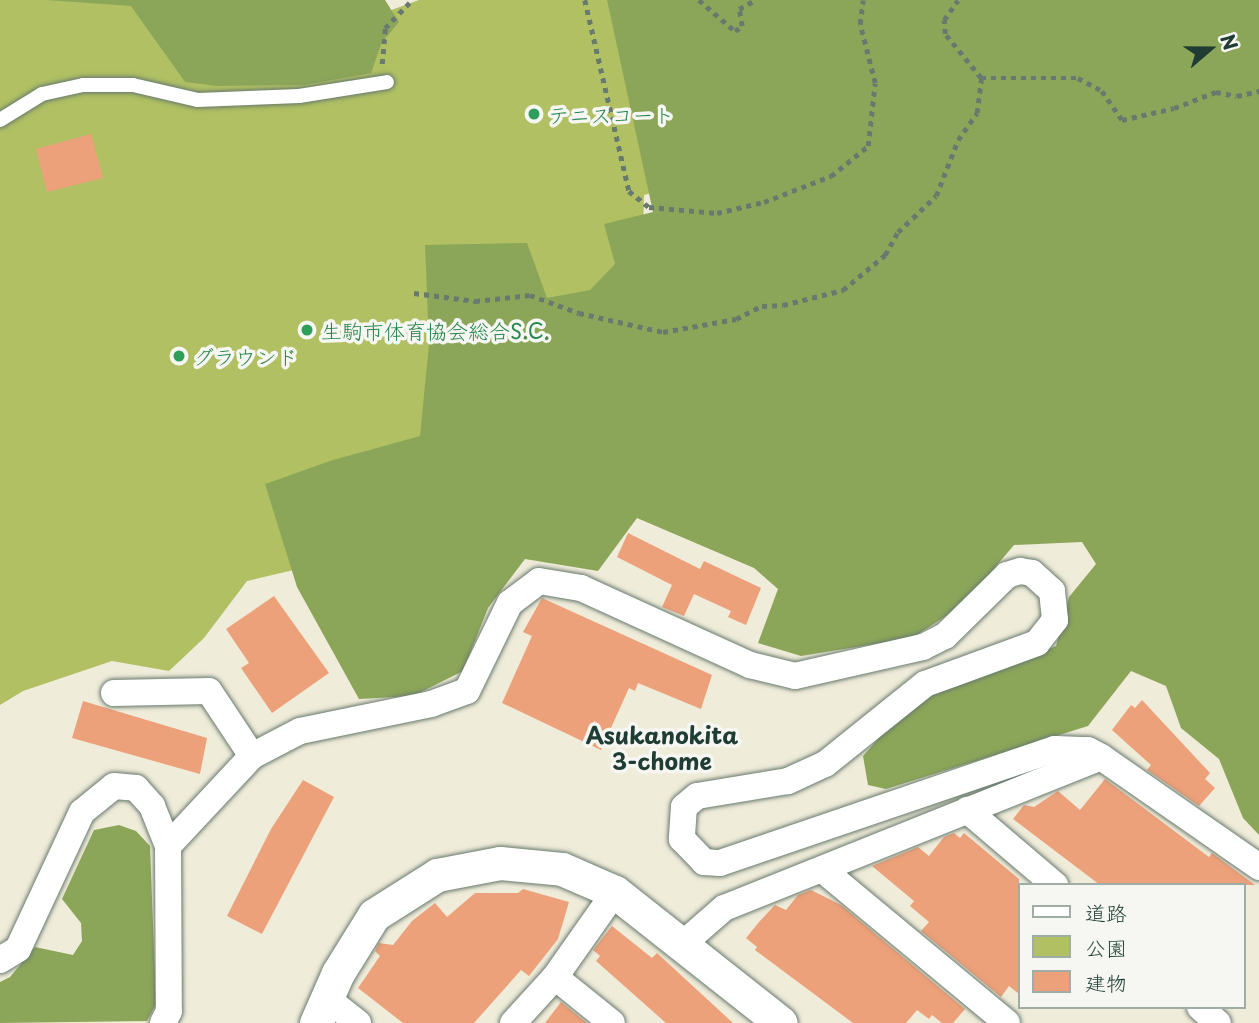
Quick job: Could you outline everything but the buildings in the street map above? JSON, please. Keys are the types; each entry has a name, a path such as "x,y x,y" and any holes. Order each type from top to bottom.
{"street":[{"path":"168,846 252,756 300,731 432,704 467,691 510,603 539,581 581,588 750,665 795,676 923,647 945,636 1007,575 1020,571 1032,573 1052,591 1055,620 1037,643 925,684 825,764 788,781 697,796 684,807 682,839 704,862 720,863 1055,749 1088,750 1259,867"},
{"path":"114,693 209,691 252,756"},
{"path":"684,943 724,908 1101,757"},
{"path":"0,960 18,949 82,812 114,786 136,788 152,806 168,846 169,1012 163,1023"},
{"path":"967,810 1053,883"},
{"path":"358,1023 321,1010 374,915 437,875 467,866 522,865 562,869 615,892 684,943 781,1023"},
{"path":"823,870 1007,1023"},
{"path":"513,1023 555,976 615,892"},
{"path":"555,976 612,1023"},
{"path":"1202,1009 1218,1023"}],"lane":[{"path":"0,120 42,94 83,85 133,85 198,100 299,96 387,82"}],"path":[{"path":"387,82 382,53 385,28 412,0"},
{"path":"585,0 629,191 649,207 717,213 764,202 831,176 864,152 873,131 874,83 860,24 863,0"},
{"path":"699,0 735,31 742,26 739,9 755,0"},
{"path":"415,293 475,301 530,295 579,313 663,332 736,319 762,306 783,306 843,290 885,255 898,232 936,196 958,140 978,113 981,78 945,34 944,20 958,0"},
{"path":"981,78 1078,78 1102,91 1122,120 1174,108 1216,93 1237,96 1259,91"}],"green space":[{"name":"生駒市体育協会総合S.C.","path":"0,0 212,0 317,37 419,0 775,0 817,148 644,195 642,281 324,563 247,581 204,638 169,671 112,661 23,691 0,705"},
{"path":"46,0 385,0 399,22 382,42 371,73 304,85 217,86 185,82 131,6"},
{"path":"607,0 1259,0 1259,835 1243,818 1219,759 1181,728 1166,686 1131,671 1088,726 886,789 868,785 863,756 885,731 934,694 1056,646 1069,597 1096,564 1082,542 1014,545 963,605 912,638 801,656 758,643 778,589 754,568 637,518 598,571 525,559 488,608 463,671 413,696 359,699 297,587 265,484 333,460 420,436 429,344 425,245 527,243 547,298 590,290 615,264 604,224 653,212"},
{"path":"119,825 136,831 150,846 156,1004 147,1021 0,1023 0,982 10,977 35,947 73,955 82,941 81,923 62,899 94,830"}],"place":[{"name":"テニスコート","path":"534,114"},
{"name":"生駒市体育協会総合S.C.","path":"307,330"},
{"name":"グラウンド","path":"179,356"}],"district":[{"name":"Asukanokita 3-chome","path":"662,748"}]}
